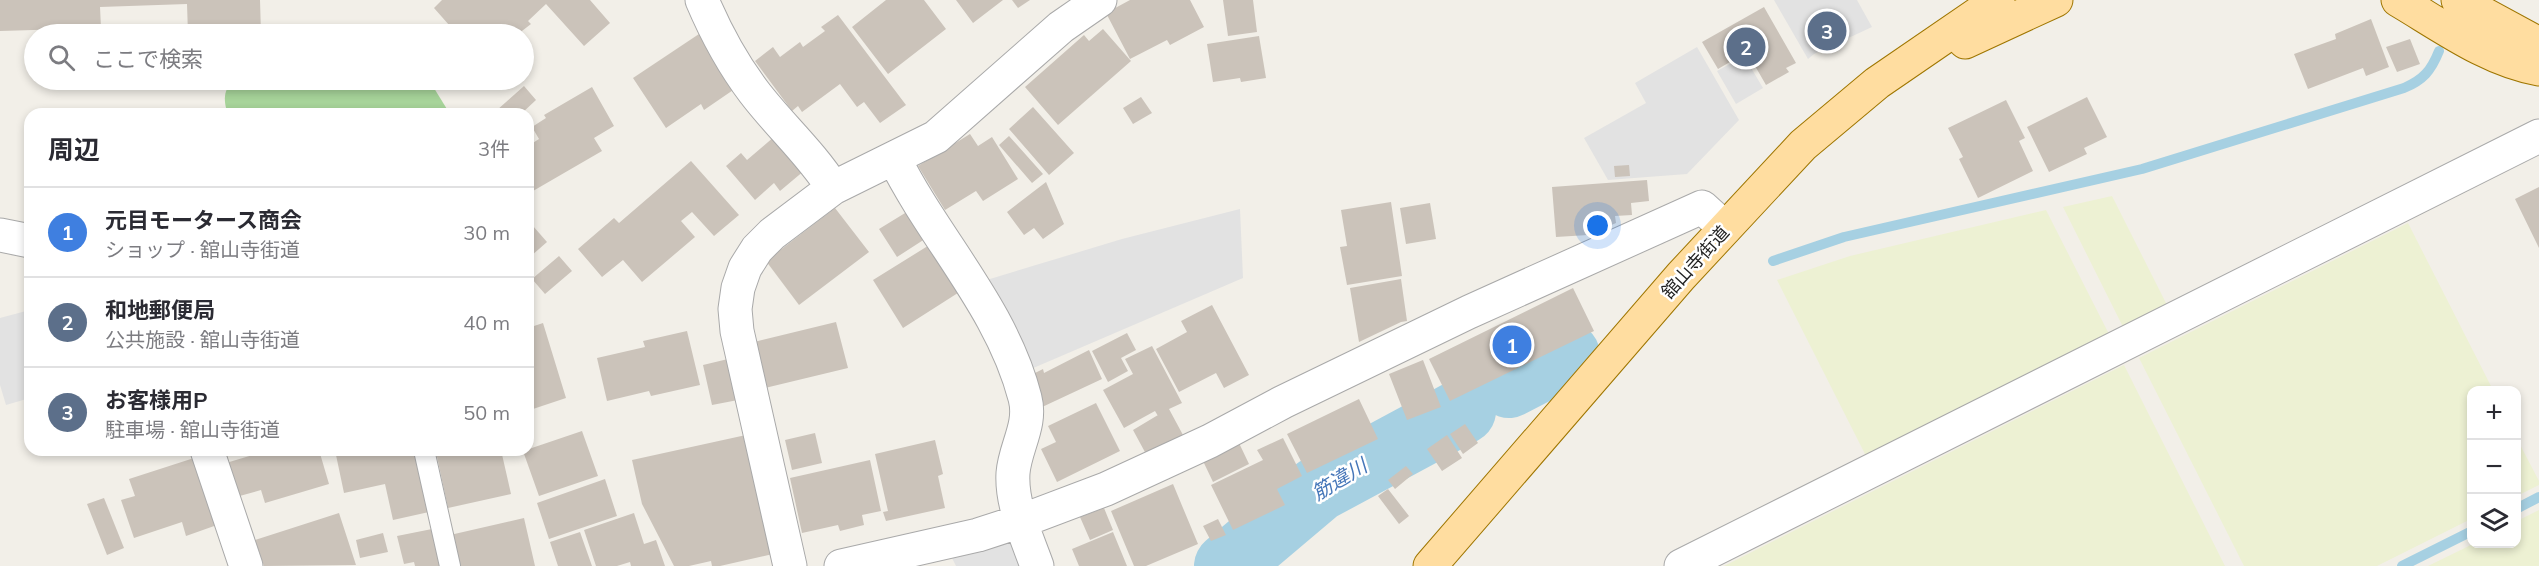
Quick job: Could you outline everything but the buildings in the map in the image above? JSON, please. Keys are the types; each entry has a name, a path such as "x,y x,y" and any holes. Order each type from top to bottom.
{"main road":[{"name":"舘山寺街道","path":"1430,566 1725,228 1803,145 1851,102 1998,0"},
{"path":"1882,79 2056,0"},
{"path":"2398,0 2480,48 2527,67 2539,69"},
{"path":"2458,0 2539,44"}],"street":[{"path":"702,0 715,32 733,63 754,93 823,172 833,188"},
{"path":"790,566 737,331 735,309 738,288 745,268 757,249 771,234 833,188 936,137 1061,27 1100,0"},
{"path":"1681,566 2539,136"},
{"path":"894,158 995,323 1025,398 1026,427 1013,473 1021,521 1037,566"},
{"path":"841,566 945,543 1021,521 1106,489 1210,441 1283,402 1469,312 1702,207 1725,228"},
{"path":"0,235 24,240"},
{"path":"209,456 246,566"}],"lane":[{"path":"425,456 450,566"}],"green space":[{"path":"435,90 446,108 226,108 226,91"},
{"path":"2112,196 2169,309 2125,331 2063,207"},
{"path":"2046,210 2111,338 1868,460 1777,280 1850,256"},
{"path":"2408,223 2491,386 2467,386 2467,521 2377,566 2244,566 2139,358"},
{"path":"2124,365 2225,566 1724,566"},
{"path":"2521,447 2539,481 2539,485 2521,494"},
{"path":"2539,510 2539,566 2428,566 2467,547 2521,548 2521,519"}],"shaded area":[{"path":"1774,0 1857,0 1872,27 1808,59"},
{"path":"1697,47 1739,120 1687,174 1608,180 1584,138 1646,103 1635,83"},
{"path":"1744,56 1763,88 1736,104 1717,71"},
{"path":"1240,209 1243,278 1024,372 980,282 1122,239"},
{"path":"24,312 24,400 6,405 0,385 0,318"},
{"path":"1019,540 1028,566 956,566 952,558"}],"waterway":[{"path":"1773,261 1844,237 2142,169 2404,88 2426,74 2439,51"},
{"name":"筋違川","path":"1509,385 1567,355"},
{"name":"筋違川","path":"1227,566 1318,489 1463,411"},
{"path":"2521,506 2539,497"},
{"path":"2402,566 2467,534"}],"place":[{"name":"お客様用P","path":"1827,31"},
{"name":"和地郵便局","path":"1746,47"},
{"name":"元目モータース商会","path":"1512,345"}]}
